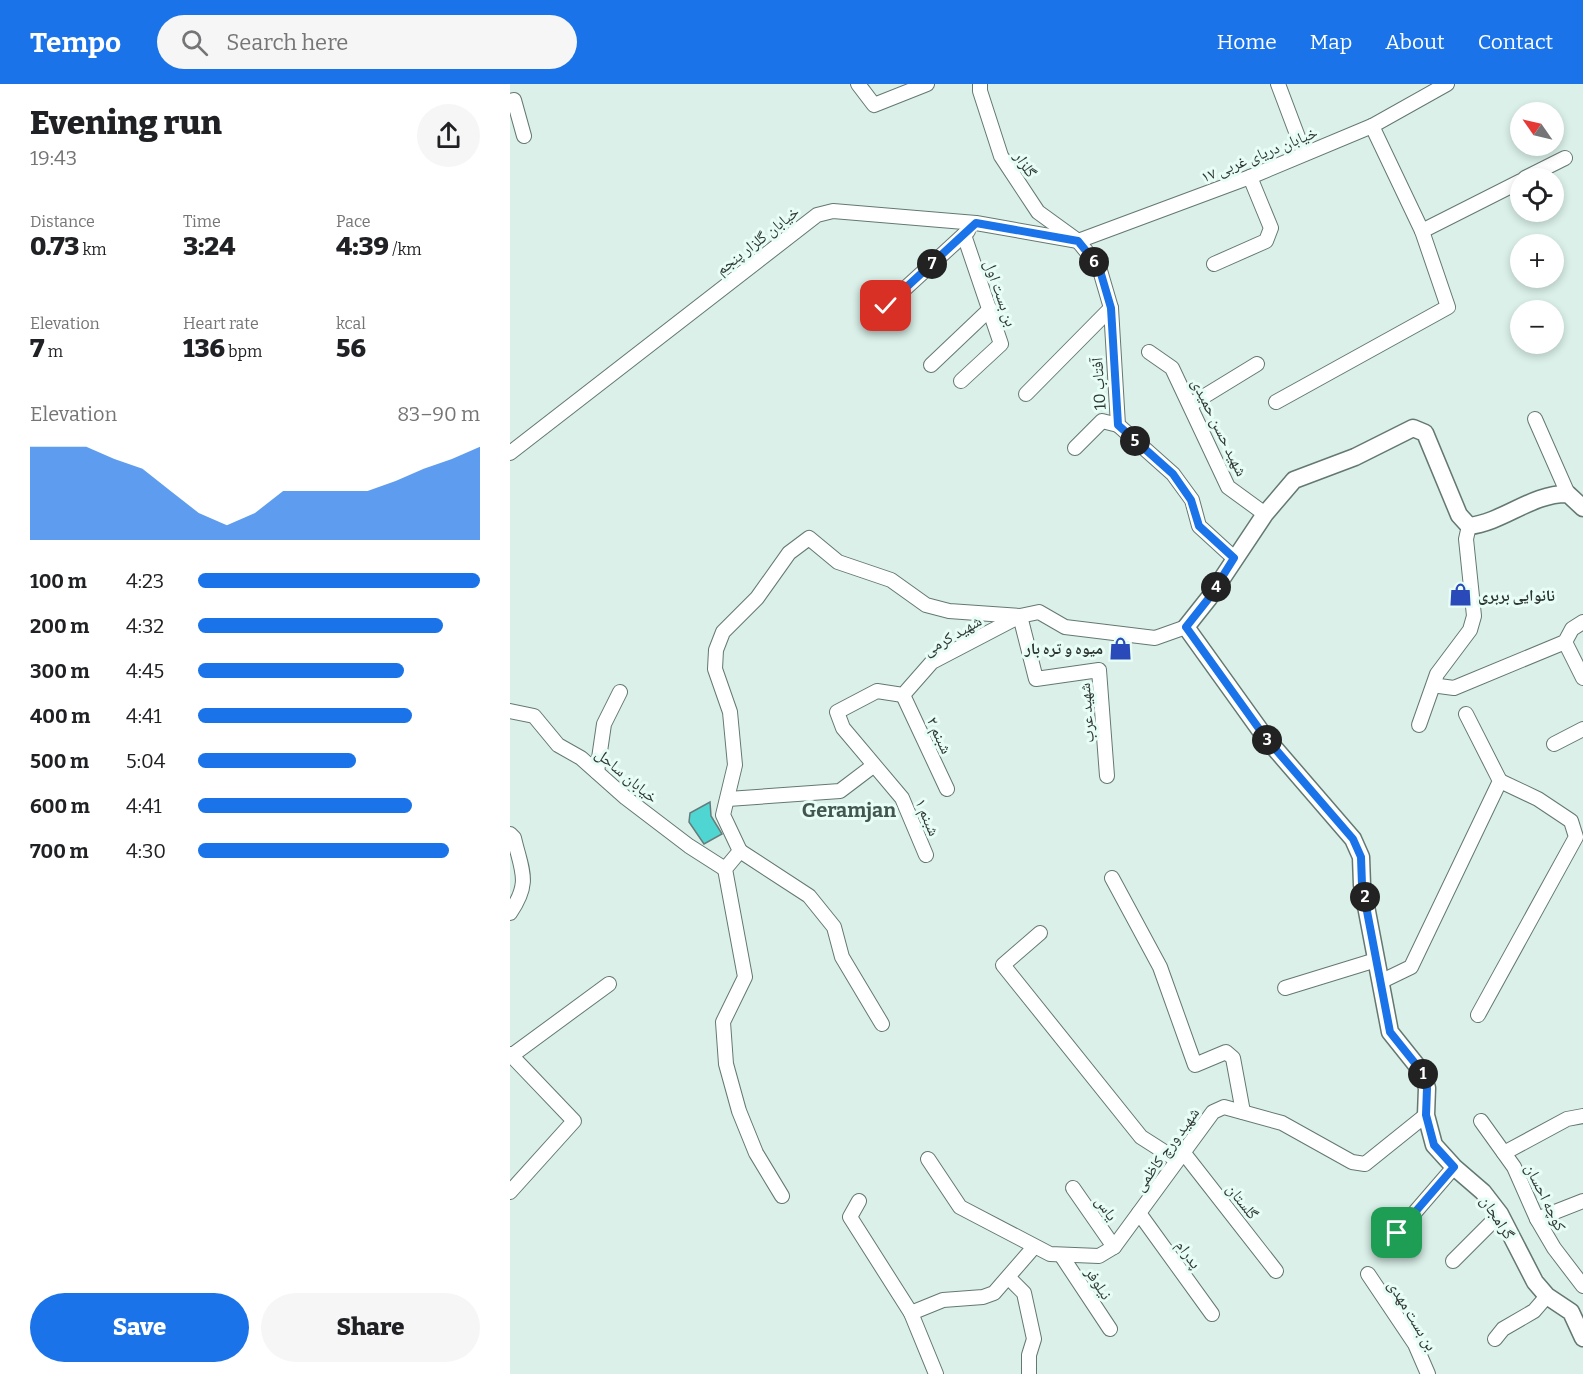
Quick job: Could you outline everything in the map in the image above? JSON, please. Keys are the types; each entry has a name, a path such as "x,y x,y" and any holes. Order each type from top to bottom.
{"street":[{"path":"858,84 873,105 927,84"},
{"name":"گلزار","path":"980,84 980,91 1001,156 1038,212 1078,241"},
{"path":"1278,84 1304,153"},
{"name":"خیابان دریای غربی ۱۷","path":"1078,241 1250,177 1372,126 1447,84"},
{"path":"510,101 514,100 524,136"},
{"path":"1276,402 1448,307 1422,231 1372,126"},
{"path":"1545,168 1565,158"},
{"path":"1214,264 1266,240 1271,228 1250,177"},
{"path":"1422,231 1510,187"},
{"name":"خیابان گلزار پنجم","path":"510,453 817,215 833,211 976,223 1078,241"},
{"path":"886,306 976,223"},
{"name":"بن بست اول","path":"961,381 1001,344 964,235"},
{"name":"آفتاب 10","path":"1078,241 1099,267 1111,308 1118,425 1173,474 1191,500 1199,526 1234,558"},
{"path":"1026,394 1111,308"},
{"path":"931,365 990,309"},
{"name":"شهید حسن حمیدی","path":"1149,352 1172,368 1228,487 1265,514"},
{"path":"1190,405 1257,364"},
{"path":"1535,419 1568,494 1583,508"},
{"path":"1075,448 1102,421 1118,425"},
{"path":"882,1024 842,957 834,927 809,896 740,851 723,815 735,765 730,712 715,669 716,650 723,632 757,598 789,553 809,538 838,562 891,580 926,605 949,611 1020,616 1039,612 1065,627 1155,638 1186,627 1209,598 1265,514 1293,480 1355,456 1413,428 1425,433 1459,515 1469,526"},
{"path":"1469,526 1485,524 1552,494 1568,494"},
{"path":"1419,725 1437,674 1470,630 1474,616 1466,539 1469,526"},
{"name":"شهید کرمی","path":"903,695 932,662 1020,616"},
{"name":"شهید عرب","path":"1020,616 1036,679 1099,669 1107,776"},
{"path":"1435,683 1439,686 1454,688 1565,642 1572,629 1583,622"},
{"name":"گرامجان","path":"1186,627 1265,737 1353,839 1361,857 1362,885 1390,1032 1422,1072 1427,1088 1426,1115 1434,1145 1454,1167 1483,1192 1500,1214 1535,1282 1547,1296 1571,1312 1583,1338"},
{"path":"1565,642 1583,678"},
{"path":"728,798 840,791 873,766 843,728 837,712 877,691 903,695"},
{"path":"597,772 604,724 620,692"},
{"name":"شبنم ۲","path":"903,695 947,789"},
{"name":"خیابان ساحل","path":"510,711 534,716 558,745 580,758 689,846 725,869"},
{"path":"1466,714 1500,782 1538,799 1571,821 1576,837 1478,1015"},
{"path":"1554,744 1583,729"},
{"name":"شبنم ۱","path":"873,766 902,798 926,855"},
{"path":"1380,982 1411,967 1500,782"},
{"path":"510,834 514,838 525,880 521,897 510,913"},
{"path":"740,851 725,869 745,977 723,1022 726,1064 739,1111 756,1153 782,1196"},
{"path":"1112,878 1160,967 1195,1065 1226,1052 1233,1058 1243,1112"},
{"name":"گلستان","path":"1040,933 1003,965 1141,1137 1180,1156 1276,1271"},
{"path":"1285,988 1376,960"},
{"path":"510,1192 574,1121 511,1055 609,984"},
{"name":"شهید ورچ کاظمی","path":"1114,1247 1213,1112 1224,1107 1282,1124 1352,1162 1365,1164 1426,1115"},
{"path":"1504,1153 1567,1119 1583,1116"},
{"name":"کوچه احسان","path":"1481,1121 1514,1167 1537,1219 1554,1248 1583,1286"},
{"path":"928,1159 960,1207 1035,1247 1050,1254 1099,1256 1114,1247"},
{"path":"1397,1233 1454,1167"},
{"name":"یاس","path":"1073,1188 1114,1247"},
{"path":"1537,1219 1583,1200"},
{"path":"859,1201 850,1217 910,1313 936,1374"},
{"name":"پدرام","path":"1139,1213 1212,1314"},
{"path":"1453,1261 1500,1214"},
{"path":"910,1313 943,1300 994,1293 1035,1247"},
{"name":"نیلوفر","path":"1061,1255 1110,1329"},
{"name":"بن بست مهدی","path":"1368,1274 1415,1344 1428,1374"},
{"path":"1009,1278 1024,1293 1034,1339 1029,1355 1029,1374"},
{"path":"1495,1340 1503,1329 1534,1311 1547,1296"}],"building":[{"path":"710,802 711,816 722,834 704,844 689,822 690,813"}],"place":[{"name":"نانوایی بربری","path":"1460,595"},
{"name":"میوه و تره بار","path":"1121,648"}],"district":[{"name":"Geramjan","path":"849,810"}],"route":[{"path":"886,306 976,223 1078,241 1099,267 1111,308 1111,340 1118,425 1173,474 1191,500 1199,526 1234,558 1209,598 1186,627 1265,737 1353,839 1361,857 1362,885 1390,1032 1422,1072 1427,1088 1426,1115 1434,1145 1454,1167 1397,1233"}]}
